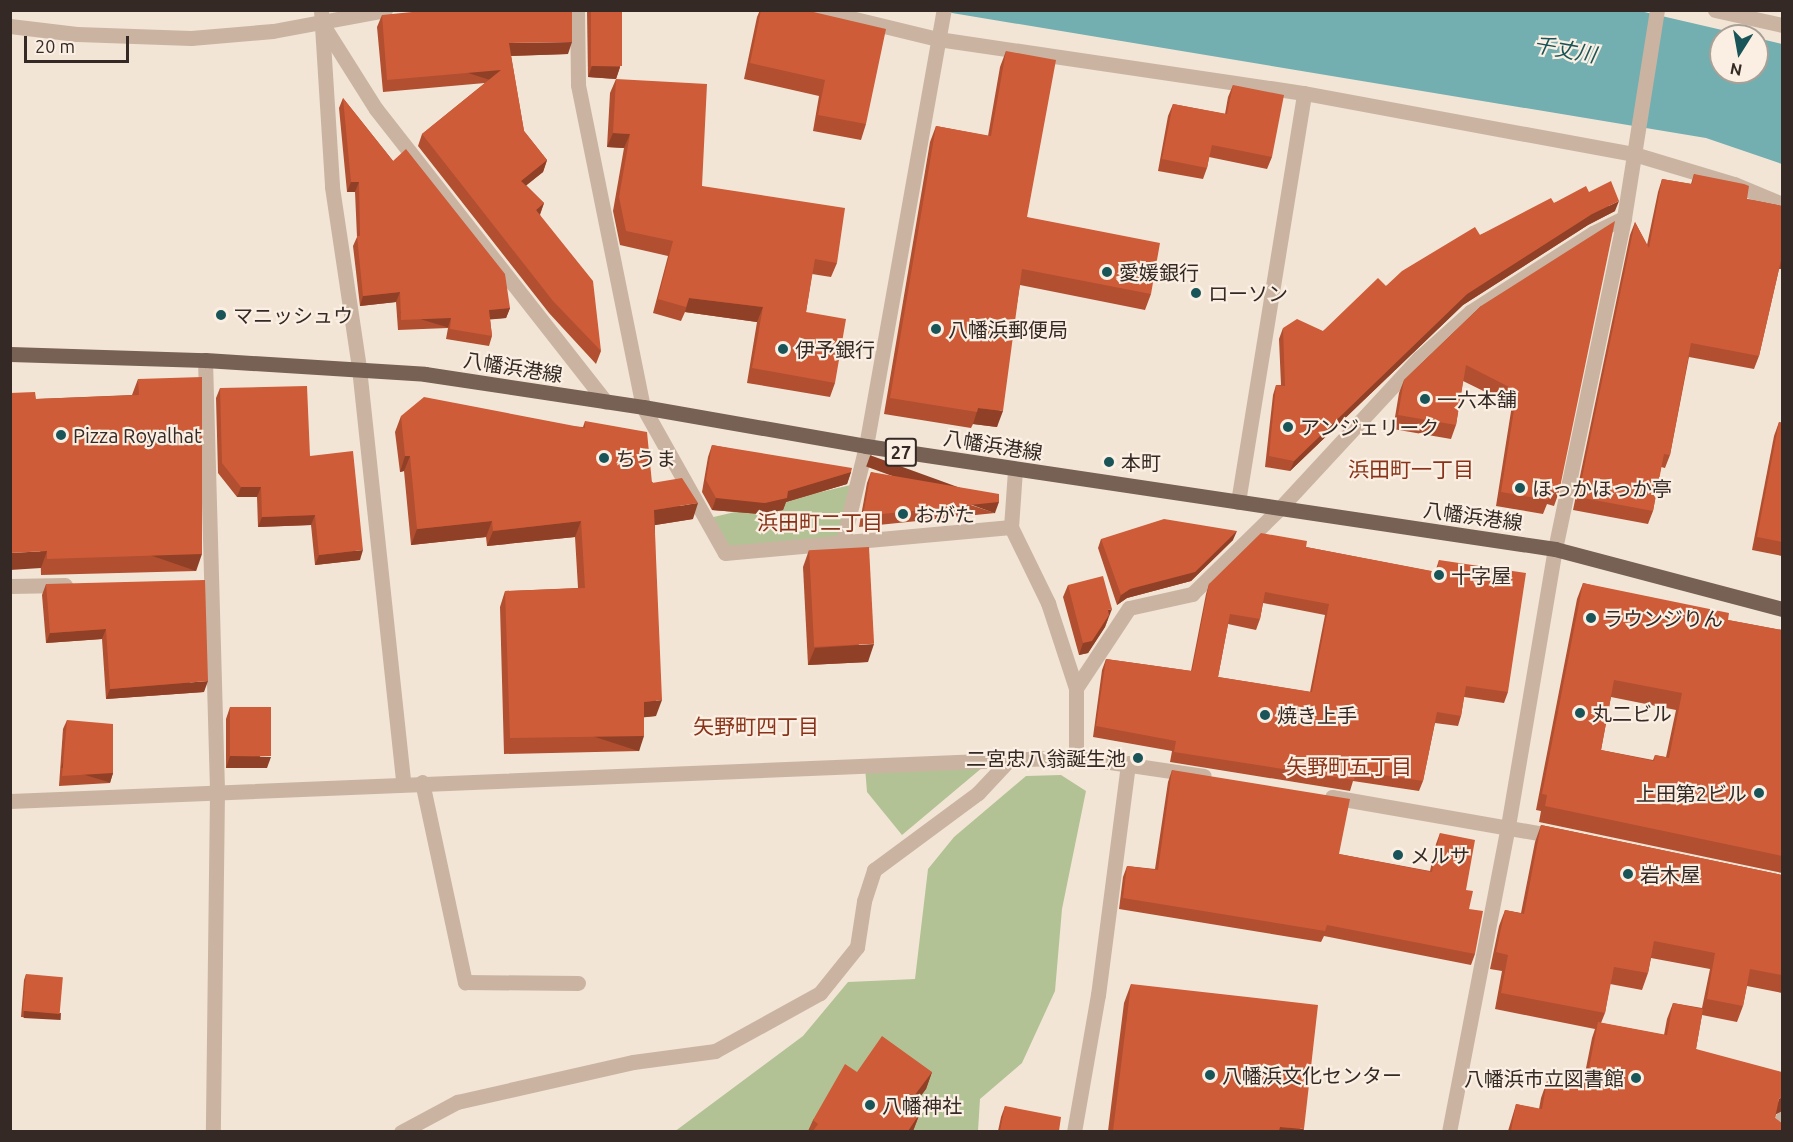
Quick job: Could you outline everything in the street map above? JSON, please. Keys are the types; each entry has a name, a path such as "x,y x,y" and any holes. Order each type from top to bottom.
{"main road":[{"name":"八幡浜港線","path":"10,354 205,360 359,368 643,407 1015,470 1555,549 1782,609"}],"street":[{"path":"10,26 77,34 192,38 321,16 385,10"},
{"path":"577,10 578,85 643,407 726,553 842,545 1011,527"},
{"path":"818,10 938,39 1304,93 1634,154 1734,184 1782,204"},
{"path":"1715,10 1782,25"},
{"path":"1449,1131 1508,826 1555,549 1624,218 1657,12"},
{"path":"321,16 332,187 359,368 403,782"},
{"path":"321,16 376,109 606,402"},
{"path":"842,545 866,446 942,17"},
{"path":"1238,502 1304,93"},
{"path":"1076,688 1129,608 1192,594 1280,508 1419,358 1470,312 1593,233 1624,218"},
{"path":"205,360 206,580 217,792 213,1131"},
{"path":"1015,470 1011,527 1048,603 1076,688 1076,757"},
{"path":"10,586 81,584"},
{"path":"10,801 403,782 1076,757 1220,778"},
{"path":"401,1131 457,1102 633,1062 716,1051 820,993 857,947 864,901 874,870 978,793 1008,761"},
{"path":"1074,1131 1098,995 1128,763"},
{"path":"422,782 465,982 578,983"},
{"path":"1312,794 1508,826 1577,840"},
{"path":"1778,1131 1782,1119"}],"green space":[{"path":"855,484 842,545 725,553 705,519"},
{"path":"989,762 902,835 867,792 865,767"},
{"path":"1061,775 1086,791 1062,909 1055,991 1022,1063 980,1099 978,1131 674,1132 803,1036 848,982 915,979 928,869 954,837 1026,776"}],"water":[{"name":"千丈川","path":"940,11 1640,11 1709,27 1709,84 1769,84 1769,41 1782,44 1782,164 1706,138"}],"building":[{"path":"432,10 572,10 572,42 509,43 524,131 547,160 521,181 544,203 536,210 593,281 601,351 553,301 422,134 501,70 387,80 382,15"},
{"path":"591,10 622,10 622,66 591,66"},
{"path":"761,10 805,10 886,29 866,124 818,115 825,80 750,63"},
{"path":"1006,51 1056,60 1027,217 1160,243 1151,294 1022,269 1003,411 978,408 977,412 890,398 936,126 991,136"},
{"path":"616,79 707,84 702,186 845,208 837,263 815,259 806,312 846,319 835,383 752,368 763,307 689,298 686,307 658,299 673,241 626,231 619,197 630,134 613,133"},
{"path":"1233,85 1284,95 1272,157 1212,145 1207,168 1162,159 1173,104 1227,114"},
{"path":"343,98 393,161 406,149 505,274 510,308 489,310 492,336 450,329 451,318 401,320 400,292 363,296 357,236 360,236 359,182 351,182"},
{"path":"1694,174 1744,184 1749,186 1747,199 1782,206 1782,256 1759,356 1691,343 1670,455 1664,454 1653,511 1578,497 1635,222 1649,248 1662,179 1692,184"},
{"path":"1611,181 1619,201 1592,214 1467,294 1294,461 1269,456 1276,385 1285,386 1283,328 1297,319 1323,331 1378,278 1386,286 1402,271 1475,227 1480,235 1551,198 1554,203 1586,186 1589,192"},
{"path":"1615,221 1559,492 1550,490 1548,500 1501,492 1517,391 1466,365 1456,425 1398,415 1404,380 1481,306"},
{"path":"202,377 202,554 47,559 47,551 10,553 10,393 35,392 36,399 139,395 138,379"},
{"path":"307,386 310,456 353,451 363,550 319,555 315,515 262,517 261,487 241,487 222,463 220,388"},
{"path":"424,397 585,428 585,421 647,432 652,483 682,478 698,503 654,510 662,700 644,702 644,736 510,738 505,591 585,588 581,521 493,531 492,521 417,529 410,456 405,456 401,416"},
{"path":"1779,422 1782,423 1782,542 1757,537"},
{"path":"712,445 852,468 851,472 788,491 787,498 765,503 716,498 706,480"},
{"path":"871,472 999,494 999,502 863,516"},
{"path":"1164,519 1237,531 1195,572 1130,589 1121,595 1101,539"},
{"path":"1261,533 1307,541 1306,547 1437,572 1439,560 1526,573 1508,692 1466,686 1461,716 1437,712 1423,781 1356,771 1354,780 1174,752 1176,741 1096,726 1106,659 1192,671 1209,584","holes":["1265,592 1329,604 1312,692 1218,677 1230,614 1260,619"]},
{"path":"869,547 874,644 814,647 809,550"},
{"path":"1103,576 1112,609 1108,610 1109,615 1092,641 1083,643 1068,585"},
{"path":"205,580 208,681 110,689 106,629 50,633 46,584"},
{"path":"1583,583 1729,613 1728,620 1782,630 1782,856 1545,806 1547,795 1542,794","holes":["1614,680 1682,693 1669,758 1655,755 1654,761 1601,750"]},
{"path":"230,707 271,707 271,756 230,756"},
{"path":"67,720 113,724 113,773 62,776"},
{"path":"1172,770 1350,799 1339,854 1432,872 1440,833 1475,840 1466,890 1473,891 1469,909 1483,911 1475,954 1327,925 1325,931 1123,898 1127,866 1158,870"},
{"path":"1541,825 1782,875 1782,975 1750,969 1743,1006 1707,999 1715,953 1654,941 1648,973 1614,967 1605,1013 1501,993 1508,955 1496,952 1505,910 1524,914"},
{"path":"26,974 63,977 60,1014 23,1011"},
{"name":"八幡浜文化センター","path":"1131,984 1318,1005 1304,1129 1280,1127 1279,1131 1113,1131"},
{"path":"1673,1003 1703,1009 1696,1049 1782,1072 1782,1097 1779,1099 1775,1118 1782,1123 1782,1131 1511,1131 1516,1104 1542,1109 1547,1081 1585,1088 1598,1022 1667,1035"},
{"name":"八幡神社","path":"882,1036 932,1072 908,1104 920,1113 908,1131 813,1131 818,1124 813,1120 845,1064 857,1072"},
{"path":"1005,1106 1061,1117 1059,1131 1000,1131"}],"place":[{"name":"愛媛銀行","path":"1107,272"},
{"name":"ローソン","path":"1196,293"},
{"name":"マニッシュウ","path":"221,315"},
{"name":"八幡浜郵便局","path":"936,329"},
{"name":"伊予銀行","path":"783,349"},
{"name":"一六本舗","path":"1425,399"},
{"name":"アンジェリーク","path":"1288,427"},
{"name":"Pizza Royalhat","path":"61,435"},
{"name":"ちうま","path":"604,458"},
{"name":"本町","path":"1109,462"},
{"name":"ほっかほっか亭","path":"1520,488"},
{"name":"おがた","path":"903,514"},
{"name":"十字屋","path":"1439,575"},
{"name":"ラウンジりん","path":"1591,618"},
{"name":"丸二ビル","path":"1580,713"},
{"name":"焼き上手","path":"1265,715"},
{"name":"二宮忠八翁誕生池","path":"1138,758"},
{"name":"上田第2ビル","path":"1759,793"},
{"name":"メルサ","path":"1398,855"},
{"name":"岩木屋","path":"1628,874"},
{"name":"八幡浜文化センター","path":"1210,1075"},
{"name":"八幡浜市立図書館","path":"1636,1078"},
{"name":"八幡神社","path":"870,1105"}],"district":[{"name":"浜田町一丁目","path":"1411,469"},
{"name":"浜田町二丁目","path":"820,522"},
{"name":"矢野町四丁目","path":"756,726"},
{"name":"矢野町五丁目","path":"1349,766"}]}
